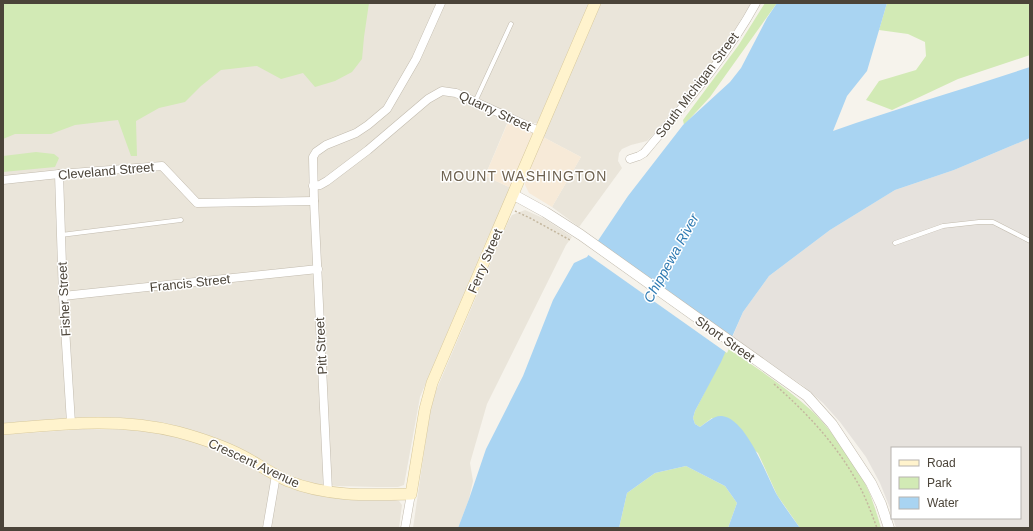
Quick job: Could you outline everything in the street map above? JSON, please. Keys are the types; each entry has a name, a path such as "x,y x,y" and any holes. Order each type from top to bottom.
{"main road":[{"name":"Ferry Street","path":"411,494 424,409 428,397 445,352 541,132 595,3"},
{"name":"Crescent Avenue","path":"3,429 71,424 116,423 149,426 177,432 230,450 276,475 307,487 351,494 411,494"}],"street":[{"name":"Pitt Street","path":"328,491 312,160 316,152 326,145 356,133 387,109 411,69 441,3"},
{"name":"South Michigan Street","path":"630,159 644,153 674,117 730,45 756,3"},
{"name":"Quarry Street","path":"313,186 320,185 327,181 368,150 428,99 442,92 449,91 456,93 541,132"},
{"name":"Cleveland Street","path":"3,180 162,166 197,203 314,201"},
{"name":"Fisher Street","path":"59,174 63,296 71,424"},
{"name":"Short Street","path":"514,194 545,212 579,239 807,396 832,424 870,483 881,504 889,528"},
{"name":"Francis Street","path":"63,296 318,269"},
{"path":"266,528 276,475"},
{"name":"Ferry Street","path":"404,528 411,494"}],"lane":[{"path":"475,102 511,24"},
{"path":"61,235 181,220"},
{"path":"895,243 943,226 979,222 993,222 1030,241"}],"path":[{"path":"508,208 530,218 556,233 579,239"},
{"path":"770,381 792,399 834,446 857,482 877,528"}],"shaded area":[{"path":"3,3 589,3 537,123 533,123 511,114 485,176 511,188 487,239 420,397 404,485 398,487 377,487 337,486 313,483 279,470 240,449 183,428 153,421 116,417 90,417 3,423"},
{"path":"601,3 751,3 719,55 651,137 647,141 622,149 619,153 618,161 622,168 579,227 552,207 581,157 543,137"},
{"path":"509,120 533,132 511,188 485,176"},
{"path":"543,137 581,157 552,207 529,193 525,185 525,181"},
{"path":"1030,138 1030,528 896,528 893,519 1021,519 1021,447 891,447 891,510 880,483 866,457 840,422 823,403 802,385 732,338 743,312 769,276 830,230 895,190 954,170"},
{"path":"525,210 545,219 572,237 566,245 487,404 470,463 473,481 469,499 458,528 413,528 430,411 435,393 508,222 512,215"},
{"path":"84,429 138,430 176,436 216,447 289,488 329,498 371,500 392,499 399,501 402,505 399,528 3,528 3,435"}],"green space":[{"path":"3,3 369,3 362,59 352,72 335,81 315,87 303,73 281,79 257,66 221,70 201,86 185,102 159,108 136,121 137,156 131,156 118,120 75,125 51,134 15,134 3,139"},
{"path":"765,3 777,3 710,97 684,125 683,120 738,46"},
{"path":"887,3 1030,3 1030,55 958,79 892,110 866,100 879,81 916,70 926,56 925,42 908,34 879,30"},
{"path":"36,152 54,154 59,158 55,167 3,172 3,156"},
{"path":"727,348 782,386 812,411 828,428 852,461 865,484 870,494 881,528 800,528 777,495 758,453 712,418 700,427 695,424 693,418 695,411"},
{"path":"686,466 725,486 737,503 728,528 619,528 627,493 655,473"}],"water":[{"name":"Chippewa River","path":"777,3 887,3 867,71 847,96 833,131 1030,67 1030,138 954,170 895,190 830,230 769,276 743,312 721,362 695,411 693,418 695,424 700,427 713,418 722,416 731,419 740,427 755,449 777,495 800,528 728,528 737,503 725,486 686,466 655,473 627,493 619,528 458,528 486,449 523,376 553,300 574,263 587,257 628,196 683,125 730,82 741,68 767,18"}],"pier":[{"path":"596,240 734,338 727,353 587,254"}],"district":[{"name":"MOUNT WASHINGTON","path":"524,176"}]}
